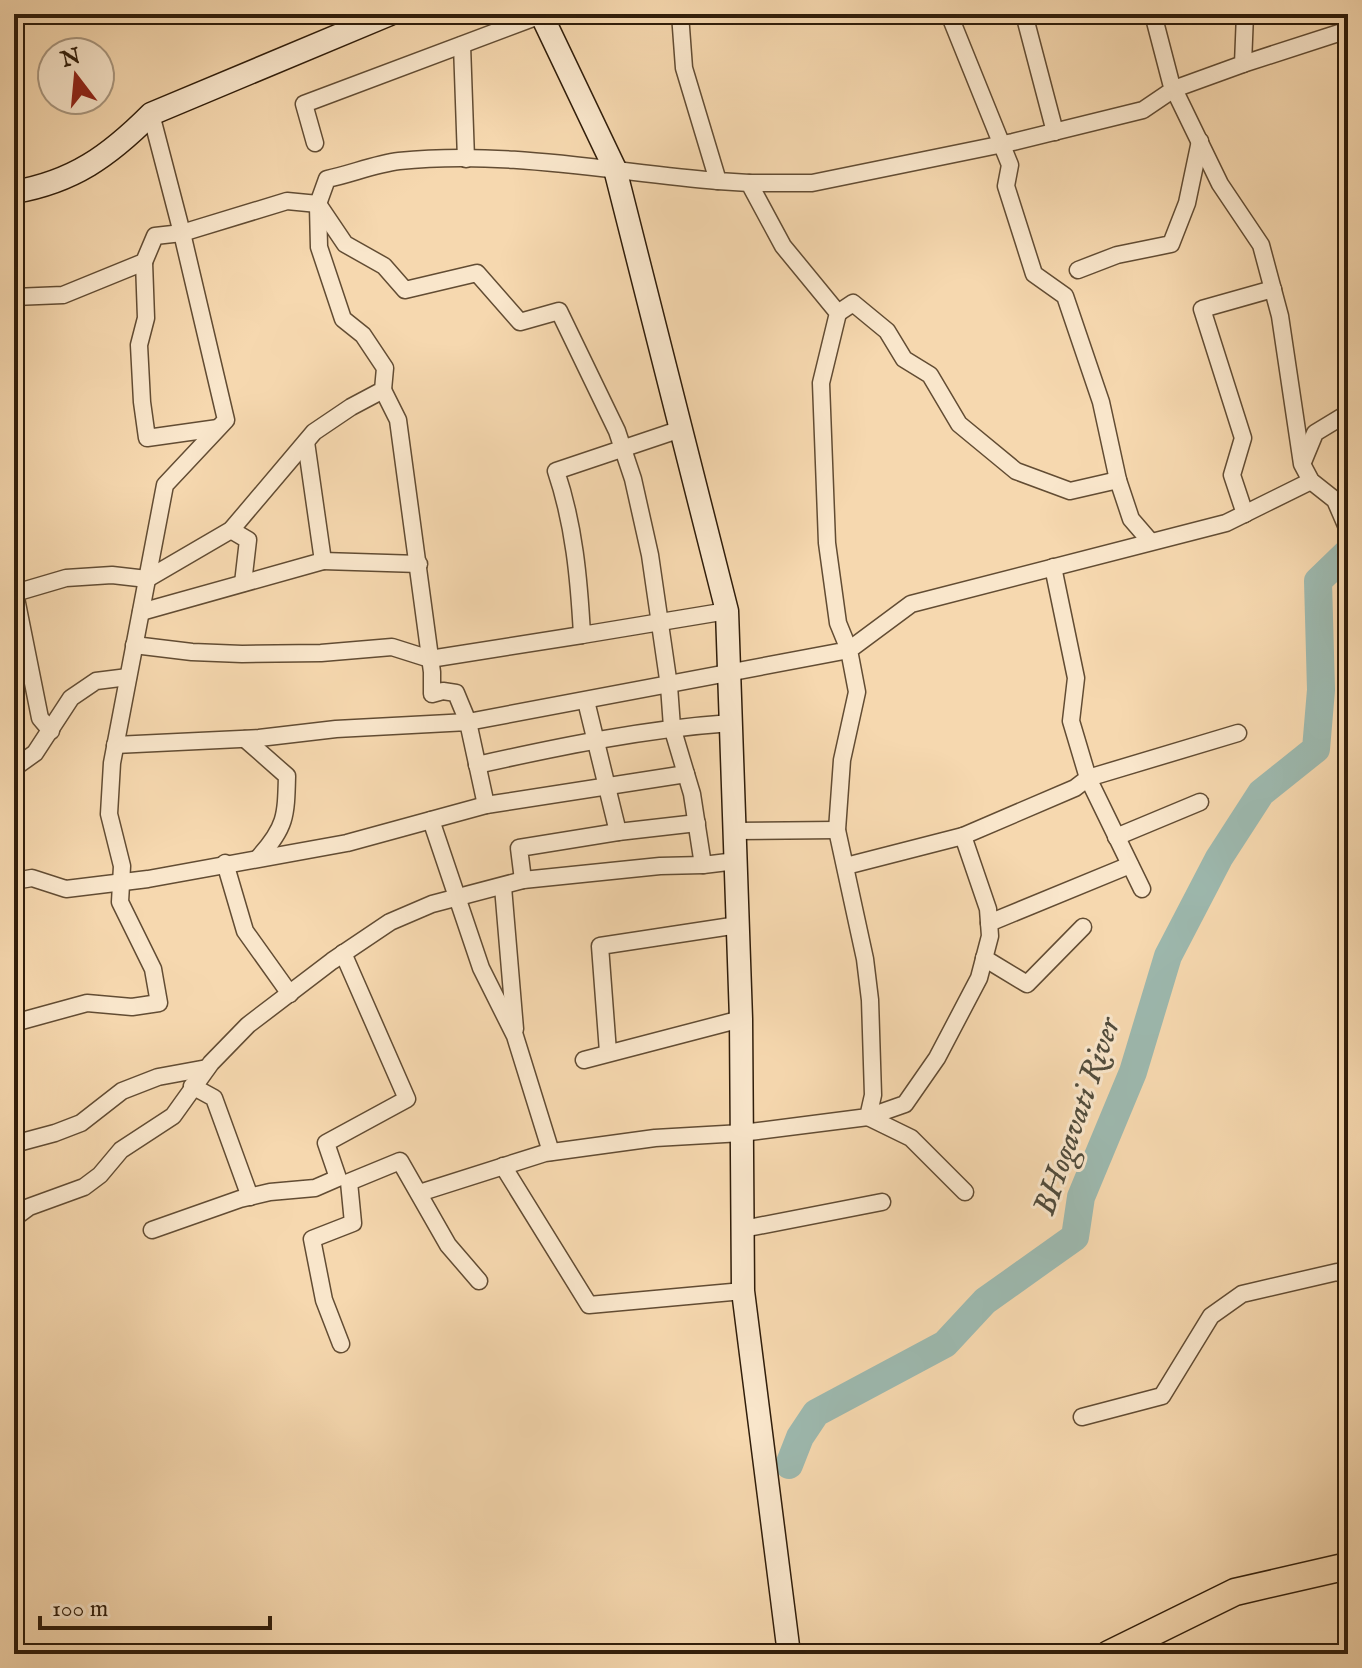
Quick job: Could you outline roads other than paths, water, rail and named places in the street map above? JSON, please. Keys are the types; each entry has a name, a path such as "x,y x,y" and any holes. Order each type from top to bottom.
{"main road":[{"path":"1109,1654 1235,1592 1348,1566"}],"street":[{"path":"14,192 31,190 83,171 128,137 151,114 390,14"},
{"path":"315,143 304,104 541,14 615,169 727,611 741,1019 743,1291 789,1654"},
{"path":"680,14 684,68 718,181"},
{"path":"949,14 1010,165 1006,186 1034,274 1065,296 1101,402 1118,480 1131,519 1150,541"},
{"path":"1024,14 1055,132"},
{"path":"1153,14 1174,89 1220,184 1261,245 1280,316 1302,464 1311,481 1335,500 1348,530"},
{"path":"1243,64 1245,14"},
{"path":"486,805 468,722 456,693 443,691 432,694 419,564 398,420 383,390 385,368 363,335 343,319 319,247 318,204 327,179 397,161 466,159 561,163 652,176 718,181 812,183 1001,145 1143,110 1174,89 1348,30"},
{"path":"462,45 466,159"},
{"path":"14,1023 87,1003 132,1007 159,1003 153,969 120,902 122,866 109,814 115,745 165,485 226,420 151,114"},
{"path":"1078,270 1117,255 1171,244 1187,203 1200,141"},
{"path":"749,183 783,246 838,313"},
{"path":"218,428 147,438 139,345 146,318 144,262 155,236 182,233 287,201 318,204"},
{"path":"318,204 345,244 384,266 405,290 477,273 520,322 559,311 623,449 650,555 672,727 686,774 703,865"},
{"path":"14,297 63,295 144,262"},
{"path":"1245,514 1232,475 1243,438 1202,309 1273,289"},
{"path":"868,1117 873,1095 870,1000 865,959 837,830 842,760 857,692 849,650 838,623 827,543 821,383 838,313 853,303 887,331 904,359 930,375 959,424 1016,471 1070,491 1118,480"},
{"path":"51,731 40,718 15,593 66,578 112,575 147,579 231,530 314,432 383,390"},
{"path":"1302,464 1315,433 1348,413"},
{"path":"582,635 576,558 566,500 556,471 681,429"},
{"path":"306,442 323,561"},
{"path":"115,745 245,739 336,729 468,722 849,650 911,604 1226,523 1311,481"},
{"path":"231,530 248,540 243,583"},
{"path":"141,612 323,561 419,564"},
{"path":"1053,567 1076,678 1071,721 1088,778 1142,889"},
{"path":"134,645 242,654 321,653 392,647 430,659 727,611"},
{"path":"14,768 35,753 71,698 96,681 128,677"},
{"path":"586,701 618,832"},
{"path":"477,765 596,739 672,727 731,723"},
{"path":"846,866 963,836 1075,788 1088,778 1238,733"},
{"path":"245,739 287,776 286,806 279,836 259,857"},
{"path":"14,881 32,878 66,889 148,879 347,843 486,805 686,774"},
{"path":"1116,837 1200,802"},
{"path":"431,820 481,968 515,1036 551,1152"},
{"path":"523,880 519,848 697,823"},
{"path":"735,831 837,830"},
{"path":"419,1193 551,1152 655,1138 742,1133 868,1117 905,1104 937,1058 979,978 990,936 988,909 963,836"},
{"path":"14,1218 29,1207 84,1187 100,1175 121,1150 173,1116 192,1086 248,1025 343,953 390,922 455,898 523,880 736,861"},
{"path":"225,863 245,931 290,994"},
{"path":"989,923 1130,865"},
{"path":"503,887 515,1036"},
{"path":"608,1052 600,946 738,925"},
{"path":"984,958 1027,984 1083,927"},
{"path":"152,1230 250,1197 315,1188 338,1178 326,1143 407,1099 343,953"},
{"path":"584,1060 741,1019"},
{"path":"14,1144 81,1123 122,1091 158,1077 207,1068"},
{"path":"192,1086 214,1098 250,1197"},
{"path":"868,1117 911,1138 965,1192"},
{"path":"341,1344 324,1300 312,1239 353,1223 349,1182 400,1161 448,1245 479,1281"},
{"path":"503,1166 589,1305 743,1291"},
{"path":"743,1229 882,1202"},
{"path":"1082,1417 1162,1396 1211,1316 1242,1294 1337,1272 1348,1276"}],"waterway":[{"name":"BHogavati River","path":"789,1465 800,1437 816,1413 945,1344 985,1301 1075,1237 1081,1197 1133,1072 1168,956 1219,858 1261,793 1316,749 1321,690 1318,581 1348,552"}]}
